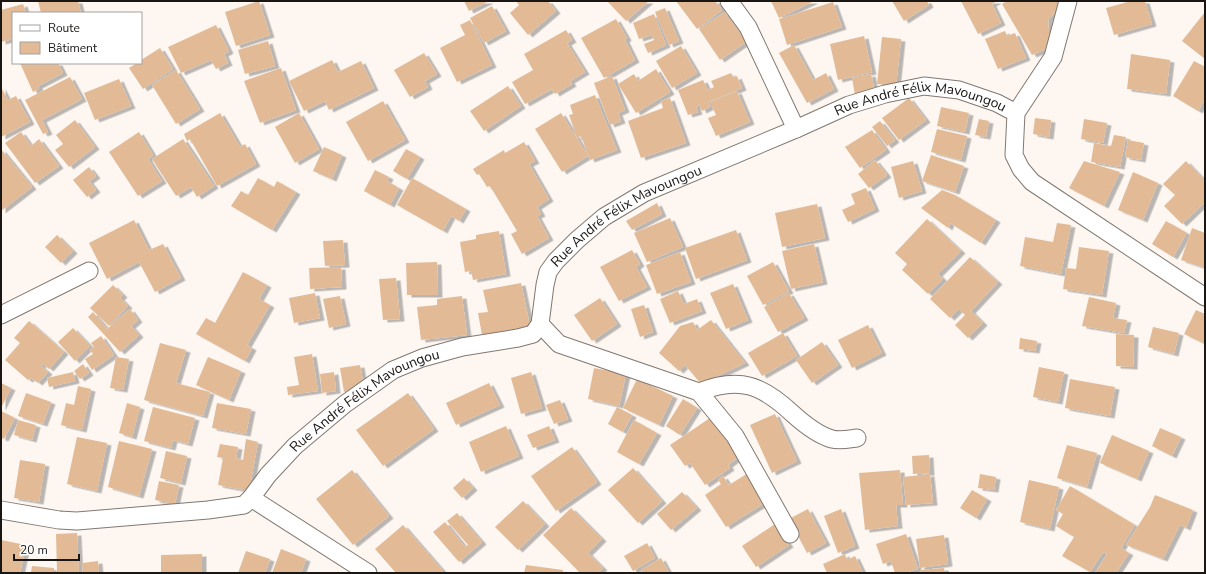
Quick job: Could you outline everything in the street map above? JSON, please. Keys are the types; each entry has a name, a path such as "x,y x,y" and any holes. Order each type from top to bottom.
{"street":[{"path":"729,1 748,27 796,129"},
{"path":"1016,113 1053,57 1068,1"},
{"name":"Rue André Félix Mavoungou","path":"1,510 59,520 77,521 230,508 244,504 251,498 268,475 296,446 345,404 393,370 422,358 455,349 533,334 540,324 548,272 577,240 604,218 644,193 796,129 849,104 885,94 924,86 959,90 997,103 1016,113 1014,155 1021,169 1032,182 1205,296"},
{"path":"1,315 89,271"},
{"path":"540,324 559,344 699,392 735,436 790,534"},
{"path":"699,392 717,385 750,385 768,395 803,424 832,439 857,438"},
{"path":"251,498 368,573"}],"building":[{"path":"38,1 78,1 81,12 41,12"},
{"path":"259,1 270,35 236,46 225,12"},
{"path":"464,1 489,1 469,11"},
{"path":"516,1 548,1 556,11 528,35 510,13 519,5"},
{"path":"607,1 649,1 626,21"},
{"path":"676,1 715,1 722,10 697,29"},
{"path":"771,1 814,1 779,18"},
{"path":"892,1 927,1 929,5 904,21"},
{"path":"961,1 997,1 992,4 1001,23 978,34"},
{"path":"1007,1 1060,1 1062,7 1048,19 1050,47 1032,55 1002,4"},
{"path":"1131,1 1145,1 1152,24 1114,35 1106,8"},
{"path":"833,2 842,27 787,45 779,19"},
{"path":"23,4 26,12 12,12 12,39 1,42 1,10"},
{"path":"492,6 506,31 484,43 470,18"},
{"path":"665,8 679,41 669,45 655,12"},
{"path":"725,12 746,42 720,60 699,29"},
{"path":"1205,12 1205,59 1182,41"},
{"path":"654,14 666,45 648,53 644,44 654,40 652,35 639,39 633,23"},
{"path":"616,19 627,38 625,40 635,60 604,78 581,38"},
{"path":"470,20 492,65 457,82 440,48 465,35 460,25"},
{"path":"216,25 229,51 224,54 228,63 216,69 211,60 181,73 168,47"},
{"path":"566,30 572,40 567,43 585,72 570,81 572,84 555,94 552,89 525,104 512,82 533,70 524,54"},
{"path":"1005,31 1007,36 1015,33 1026,58 998,69 985,39"},
{"path":"864,36 872,72 838,80 830,44"},
{"path":"882,37 901,39 896,86 877,84"},
{"path":"268,41 275,66 245,74 238,50"},
{"path":"794,45 813,80 826,73 834,89 807,103 779,53"},
{"path":"681,46 697,73 672,88 656,61"},
{"path":"160,48 173,69 143,89 129,68 135,64 142,64 142,59"},
{"path":"424,53 437,74 425,81 428,87 410,97 394,70"},
{"path":"1131,54 1170,60 1166,94 1127,89"},
{"path":"332,60 338,72 361,61 374,88 329,110 325,101 304,111 289,81"},
{"path":"1194,61 1205,67 1205,99 1198,111 1173,96"},
{"path":"20,64 58,64 63,73 38,86 39,89 33,92"},
{"path":"281,68 296,110 260,123 244,81"},
{"path":"656,69 670,92 636,113 618,84 634,74 638,81"},
{"path":"176,70 200,109 176,124 152,85"},
{"path":"731,73 734,78 737,76 742,88 708,102 710,107 702,111 699,105 696,107 698,112 688,115 678,90 703,80 708,90 714,87 711,81"},
{"path":"871,74 875,92 855,95 852,78"},
{"path":"612,76 625,110 618,113 621,121 610,125 594,83"},
{"path":"70,77 82,99 42,120 48,132 43,134 25,100"},
{"path":"119,79 131,106 95,120 84,93"},
{"path":"508,86 521,106 484,131 470,111"},
{"path":"1,87 8,100 16,96 30,122 1,137"},
{"path":"737,91 750,122 716,136 708,118 716,115 710,102"},
{"path":"595,95 617,150 590,160 581,136 577,138 569,115 573,114 570,105"},
{"path":"670,98 686,143 641,158 628,121 663,108 661,101"},
{"path":"909,98 926,120 899,140 882,118"},
{"path":"383,101 405,140 368,161 346,122"},
{"path":"941,107 969,113 965,132 937,126"},
{"path":"220,113 240,147 245,144 256,164 217,186 190,139 187,141 184,134"},
{"path":"299,113 319,149 295,163 275,127"},
{"path":"561,113 588,156 562,172 535,129"},
{"path":"1035,118 1051,120 1049,137 1033,134"},
{"path":"979,119 989,121 986,137 975,135"},
{"path":"1084,119 1107,123 1103,143 1081,139"},
{"path":"75,120 95,147 69,167 55,150 63,144 56,135"},
{"path":"880,121 895,140 887,146 872,127"},
{"path":"937,129 967,136 961,160 931,152"},
{"path":"872,130 886,150 860,168 845,147"},
{"path":"21,132 31,146 39,139 59,166 35,183 5,143"},
{"path":"139,132 153,155 148,159 162,181 138,196 109,152"},
{"path":"1114,135 1126,137 1120,167 1091,162 1094,143 1111,146"},
{"path":"183,139 214,186 197,197 191,187 176,196 152,159"},
{"path":"1128,140 1144,143 1141,160 1125,157"},
{"path":"524,142 535,161 529,164 549,199 537,207 541,214 537,216 549,238 522,254 511,234 517,231 490,186 487,187 479,174 477,175 473,169 504,150 505,153"},
{"path":"324,147 342,155 332,179 313,171"},
{"path":"1,149 32,187 1,211"},
{"path":"406,149 420,157 407,179 393,171"},
{"path":"931,155 964,166 955,192 922,181"},
{"path":"875,160 887,175 869,188 858,174"},
{"path":"913,161 922,191 899,198 891,167"},
{"path":"1084,161 1120,172 1104,206 1069,188"},
{"path":"1186,161 1205,181 1205,202 1182,224 1164,206 1175,195 1163,184"},
{"path":"89,167 96,176 89,181 96,190 87,197 73,180"},
{"path":"375,170 389,177 387,181 399,188 390,205 364,191"},
{"path":"1133,172 1158,183 1143,220 1118,210"},
{"path":"258,178 274,187 277,181 296,192 272,230 231,206 241,191 248,195"},
{"path":"412,178 466,209 459,221 451,216 443,231 397,205"},
{"path":"866,188 875,209 848,222 842,210 855,204 851,194"},
{"path":"942,190 955,195 996,220 981,243 950,223 948,228 921,208"},
{"path":"657,203 662,214 632,230 626,221"},
{"path":"817,204 825,238 782,247 775,213"},
{"path":"670,218 683,247 647,262 634,233"},
{"path":"927,219 961,251 938,274 943,279 928,294 902,270 907,264 895,253"},
{"path":"134,220 149,250 163,244 181,278 155,292 139,262 107,279 89,243"},
{"path":"1166,221 1187,233 1173,257 1152,244"},
{"path":"1057,223 1071,225 1061,274 1020,266 1025,237 1053,242"},
{"path":"1192,228 1205,233 1205,268 1181,260"},
{"path":"736,230 747,260 696,279 685,248"},
{"path":"499,231 506,274 473,280 471,271 465,272 460,242 476,239 476,235"},
{"path":"57,235 73,251 61,263 45,247"},
{"path":"343,240 345,265 325,266 323,241"},
{"path":"814,244 823,282 791,289 782,251"},
{"path":"1079,247 1109,251 1102,295 1063,289 1066,268 1076,269"},
{"path":"632,250 640,264 636,267 647,287 619,301 600,267"},
{"path":"680,252 691,282 657,294 646,265"},
{"path":"970,257 998,282 971,311 983,323 968,338 955,325 965,315 959,309 950,318 930,299"},
{"path":"437,262 438,295 407,295 406,263"},
{"path":"773,262 789,291 763,305 747,276"},
{"path":"341,267 342,287 310,289 309,268"},
{"path":"243,272 267,285 259,299 270,305 247,345 252,348 245,361 196,334 206,318 215,323"},
{"path":"396,278 400,319 383,320 379,279"},
{"path":"521,283 530,326 482,335 478,313 488,312 483,290"},
{"path":"733,284 748,320 726,329 710,293"},
{"path":"113,285 123,295 120,298 128,306 109,326 90,308"},
{"path":"678,291 684,304 697,299 702,311 670,323 660,299"},
{"path":"315,293 320,318 294,323 289,298"},
{"path":"789,293 804,318 778,332 764,307"},
{"path":"340,296 346,324 329,328 323,299"},
{"path":"462,296 467,335 421,340 417,307 437,305 437,299"},
{"path":"1089,297 1116,303 1113,318 1127,320 1124,333 1082,326"},
{"path":"600,298 617,324 592,341 574,315"},
{"path":"644,305 653,332 640,337 631,309"},
{"path":"130,309 138,320 131,326 139,335 120,352 88,317 93,312 107,329"},
{"path":"1196,310 1205,314 1205,344 1184,334"},
{"path":"711,320 745,363 701,384 685,365 679,371 659,353 680,326 693,322 697,330"},
{"path":"29,321 64,352 49,369 43,364 41,366 48,372 38,383 31,378 28,380 5,360 20,343 14,338"},
{"path":"868,325 882,353 852,368 838,340"},
{"path":"1153,327 1179,333 1174,354 1148,347"},
{"path":"73,328 90,346 75,361 58,342"},
{"path":"783,333 797,356 762,376 748,353"},
{"path":"1116,334 1134,335 1133,367 1116,366"},
{"path":"101,336 114,355 92,370 85,359 93,354 90,350 94,347 91,343"},
{"path":"1020,338 1037,341 1035,351 1019,349"},
{"path":"822,342 838,365 812,383 796,360"},
{"path":"160,343 186,350 176,383 210,392 203,416 144,400"},
{"path":"312,354 318,391 288,395 287,387 299,385 294,357"},
{"path":"116,357 129,359 123,390 110,388"},
{"path":"208,357 241,371 229,400 196,385"},
{"path":"83,364 89,373 80,379 74,371"},
{"path":"360,365 364,388 344,392 340,368"},
{"path":"1039,367 1064,372 1058,402 1033,397"},
{"path":"594,368 626,374 619,406 588,399"},
{"path":"73,372 75,381 49,387 47,378"},
{"path":"334,372 336,391 322,393 320,374"},
{"path":"531,372 542,408 521,414 511,378"},
{"path":"637,379 673,396 659,425 623,408"},
{"path":"1070,379 1115,387 1110,416 1065,408"},
{"path":"1,383 11,388 1,408"},
{"path":"489,383 500,405 456,425 446,403"},
{"path":"78,386 91,389 82,430 61,425 66,403 74,405"},
{"path":"26,393 51,402 43,424 18,416"},
{"path":"408,393 434,429 383,466 356,430"},
{"path":"683,399 697,408 680,435 666,426"},
{"path":"560,400 568,419 554,424 546,405"},
{"path":"127,403 140,407 132,437 119,433"},
{"path":"217,403 251,409 246,434 212,428"},
{"path":"153,407 195,418 188,444 173,440 171,448 144,441"},
{"path":"617,407 632,415 623,432 608,424"},
{"path":"1,411 15,418 4,439 1,438"},
{"path":"775,414 797,461 772,473 750,425"},
{"path":"713,416 740,456 728,465 730,468 705,485 690,463 685,466 670,445"},
{"path":"18,420 36,425 32,440 14,435"},
{"path":"634,420 657,433 639,464 617,452"},
{"path":"506,426 519,456 481,472 469,442"},
{"path":"549,426 555,440 533,448 527,435"},
{"path":"1160,428 1181,437 1172,456 1152,446"},
{"path":"1112,435 1149,451 1137,479 1100,463"},
{"path":"77,437 107,443 97,491 67,484"},
{"path":"246,439 258,442 249,491 218,485 223,458 217,457 220,444 238,447 236,458 243,460"},
{"path":"119,441 152,449 139,496 108,487"},
{"path":"1067,445 1097,453 1087,487 1057,478"},
{"path":"572,447 597,482 556,511 531,476"},
{"path":"166,451 187,456 181,483 160,478"},
{"path":"929,455 930,473 913,474 912,456"},
{"path":"20,460 45,464 39,502 14,498"},
{"path":"633,468 662,501 638,523 608,490"},
{"path":"352,470 389,516 353,545 316,499"},
{"path":"900,470 903,505 896,505 898,526 865,530 859,473"},
{"path":"748,473 766,502 726,527 705,495 721,484 718,480 723,476 729,485"},
{"path":"930,474 933,503 906,505 903,477"},
{"path":"980,474 996,477 994,490 978,488"},
{"path":"464,478 473,488 462,498 453,488"},
{"path":"1029,480 1059,487 1050,529 1020,522"},
{"path":"159,481 179,485 175,504 155,500"},
{"path":"1070,486 1135,525 1121,548 1129,553 1116,573 1095,573 1107,554 1103,552 1090,572 1062,556 1074,537 1056,526 1063,514 1056,510"},
{"path":"972,490 987,499 976,518 960,508"},
{"path":"682,492 697,508 671,530 657,514"},
{"path":"1155,495 1193,510 1186,528 1180,525 1163,559 1126,545 1150,507"},
{"path":"523,501 545,524 518,550 495,527"},
{"path":"571,508 602,539 588,553 603,568 597,573 580,573 543,535"},
{"path":"808,509 826,543 807,553 789,519"},
{"path":"841,509 855,546 838,553 824,516"},
{"path":"457,513 482,542 459,562 433,532 445,522 465,547 468,545 447,521"},
{"path":"775,524 789,545 756,567 742,546"},
{"path":"403,525 443,571 441,573 396,573 375,549"},
{"path":"77,533 79,573 57,573 56,534"},
{"path":"906,534 918,569 904,573 895,573 891,561 883,564 876,544"},
{"path":"944,535 948,564 920,568 916,539"},
{"path":"1,540 26,545 20,573 1,573"},
{"path":"647,543 655,558 633,571 624,556"},
{"path":"281,549 306,559 301,573 272,573"},
{"path":"246,551 270,559 265,573 238,573"},
{"path":"202,554 202,573 161,573 161,555"},
{"path":"845,554 847,560 855,556 863,573 827,573 823,564"},
{"path":"661,558 669,573 642,573 641,570"},
{"path":"98,561 99,573 83,573 82,563"},
{"path":"526,565 563,570 562,573 524,573"},
{"path":"32,566 54,568 54,573 31,573"},
{"path":"944,568 945,573 921,573 920,570"}]}
